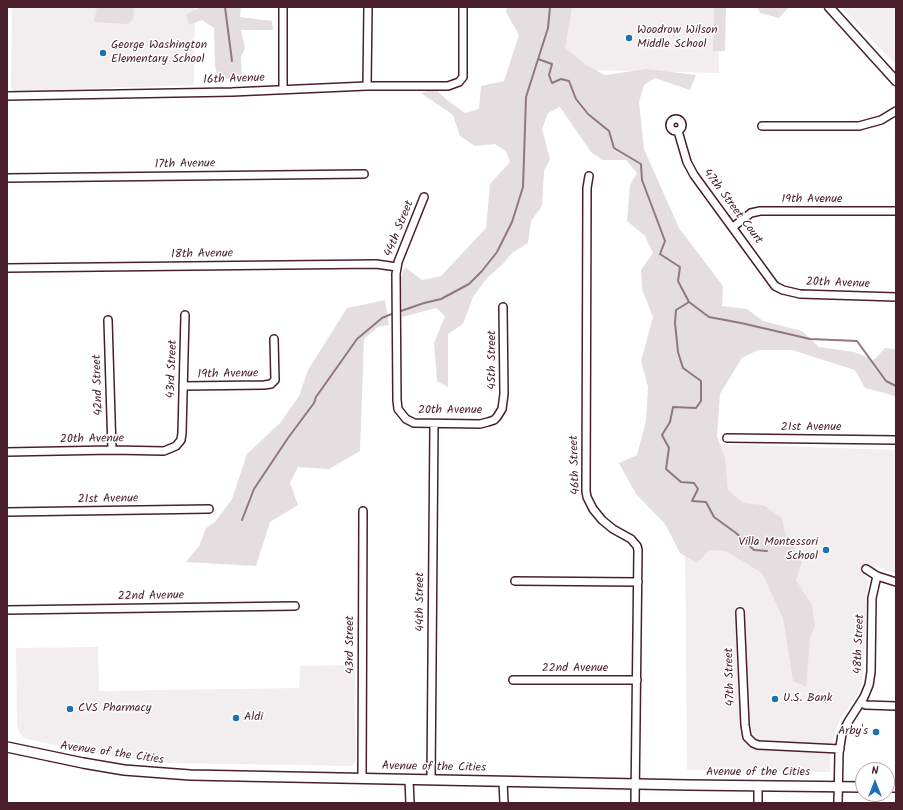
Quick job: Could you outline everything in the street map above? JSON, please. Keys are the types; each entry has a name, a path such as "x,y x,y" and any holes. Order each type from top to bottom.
{"main road":[{"name":"Avenue of the Cities","path":"7,747 97,766 158,774 636,784 855,786"}],"street":[{"path":"283,89 284,7"},
{"path":"367,86 368,7"},
{"name":"16th Avenue","path":"7,96 232,92 367,86 448,86 459,82 463,77 463,7"},
{"path":"829,7 896,81"},
{"path":"762,126 851,127 874,122 896,111"},
{"name":"47th Street Court","path":"678,131 687,162 694,175 775,286 781,289"},
{"name":"17th Avenue","path":"7,178 364,174"},
{"name":"46th Street","path":"589,176 587,188 586,491 590,504 602,520 613,529 631,539 637,546 638,582 635,803"},
{"name":"44th Street","path":"400,413 397,400 396,267 424,197"},
{"name":"19th Avenue","path":"733,227 752,213 760,210 896,212"},
{"name":"18th Avenue","path":"7,268 368,264 396,267"},
{"name":"20th Avenue","path":"781,289 800,294 896,297"},
{"name":"45th Street","path":"500,413 503,405 504,394 503,307"},
{"name":"43rd Street","path":"176,446 181,440 182,433 185,315"},
{"name":"42nd Street","path":"108,320 112,450"},
{"name":"19th Avenue","path":"183,386 264,385 273,382 275,380 274,339"},
{"name":"20th Avenue","path":"400,413 406,419 414,423 434,424 484,423 494,420 500,413"},
{"name":"44th Street","path":"431,780 434,424"},
{"name":"21st Avenue","path":"727,438 896,440"},
{"name":"20th Avenue","path":"7,452 112,450 164,451 176,446"},
{"name":"21st Avenue","path":"7,512 209,509"},
{"name":"43rd Street","path":"362,511 362,779"},
{"path":"866,569 877,576 896,582"},
{"name":"48th Street","path":"838,803 842,734 861,703 867,690 871,672 872,598 877,576"},
{"path":"515,581 638,582"},
{"name":"22nd Avenue","path":"7,610 295,606"},
{"name":"47th Street","path":"740,612 744,725 747,737 758,745 840,748"},
{"name":"22nd Avenue","path":"513,680 637,680"},
{"path":"861,703 866,705 896,706"},
{"path":"409,780 410,803"},
{"path":"503,781 504,803"},
{"path":"758,785 758,803"}],"shaded area":[{"name":"George Washington Elementary School","path":"12,7 195,7 194,85 15,91 11,89"},
{"path":"97,7 134,7 133,19 128,24 94,22"},
{"path":"200,7 241,7 240,17 272,21 273,30 241,30 245,48 241,57 242,78 219,79 215,67 214,28 202,20 189,25 186,15"},
{"path":"507,7 572,7 565,48 586,65 605,75 647,69 696,75 690,90 655,78 644,85 639,102 644,149 679,228 723,286 722,306 747,309 763,321 802,331 819,347 854,352 874,360 885,348 896,349 896,398 892,395 865,388 855,370 792,350 758,350 742,358 720,394 717,437 725,458 728,490 743,503 763,505 782,518 785,533 802,562 796,580 812,605 815,626 810,638 806,687 793,681 783,618 762,573 726,551 709,550 697,563 680,553 665,524 636,494 619,463 637,455 646,421 648,387 641,361 653,317 642,289 641,270 653,253 645,236 627,221 630,185 637,173 626,160 602,160 591,152 560,107 548,113 542,129 550,159 544,171 542,206 531,221 528,243 512,253 501,266 487,278 473,297 463,324 448,334 448,387 437,381 434,343 445,316 436,308 402,317 401,277 405,267 422,280 441,276 486,228 490,184 510,162 506,151 495,144 475,146 460,136 453,115 421,93 435,89 465,113 479,109 481,86 504,81 519,35 506,12"},
{"name":"Woodrow Wilson Middle School","path":"541,7 718,7 719,73 541,69"},
{"path":"714,7 726,7 725,51 713,51"},
{"path":"757,7 789,7 779,18 760,13"},
{"path":"841,7 896,7 896,60 894,63"},
{"path":"385,300 389,325 378,327 364,339 360,451 329,469 298,467 290,483 298,505 270,522 256,566 186,562 199,546 206,528 215,522 232,499 247,454 280,423 299,396 308,370 347,308"},
{"path":"720,444 896,450 896,567 894,573 876,566 865,575 868,582 863,672 860,691 840,719 833,739 830,755 830,772 687,770 685,534 715,534"},
{"path":"98,647 99,691 299,688 300,666 355,665 356,761 351,766 168,763 98,754 23,737 19,732 17,725 16,648"}],"waterway":[{"path":"225,7 232,61"},
{"path":"398,312 441,299 469,284 482,271 497,252 512,222 523,187 526,97 548,28 550,7"},
{"path":"538,59 552,64 549,75 552,83 561,79 569,81 576,99 588,114 609,131 614,148 641,164 642,180 665,241 660,254 680,267 678,281 689,302 709,317 810,339 857,341 886,381 896,386"},
{"path":"689,302 676,310 675,323 678,352 683,368 701,381 701,401 696,408 673,407 670,422 662,435 669,448 666,469 681,482 694,483 698,489 692,501 706,502 714,517 736,533 754,550 767,551"},
{"path":"242,520 254,489 357,339 382,318 394,313"}],"place":[{"name":"Woodrow Wilson Middle School","path":"629,38"},
{"name":"George Washington Elementary School","path":"103,53"},
{"name":"Villa Montessori School","path":"826,550"},
{"name":"U.S. Bank","path":"775,699"},
{"name":"CVS Pharmacy","path":"70,709"},
{"name":"Aldi","path":"236,718"},
{"name":"Arby's","path":"876,732"}]}
